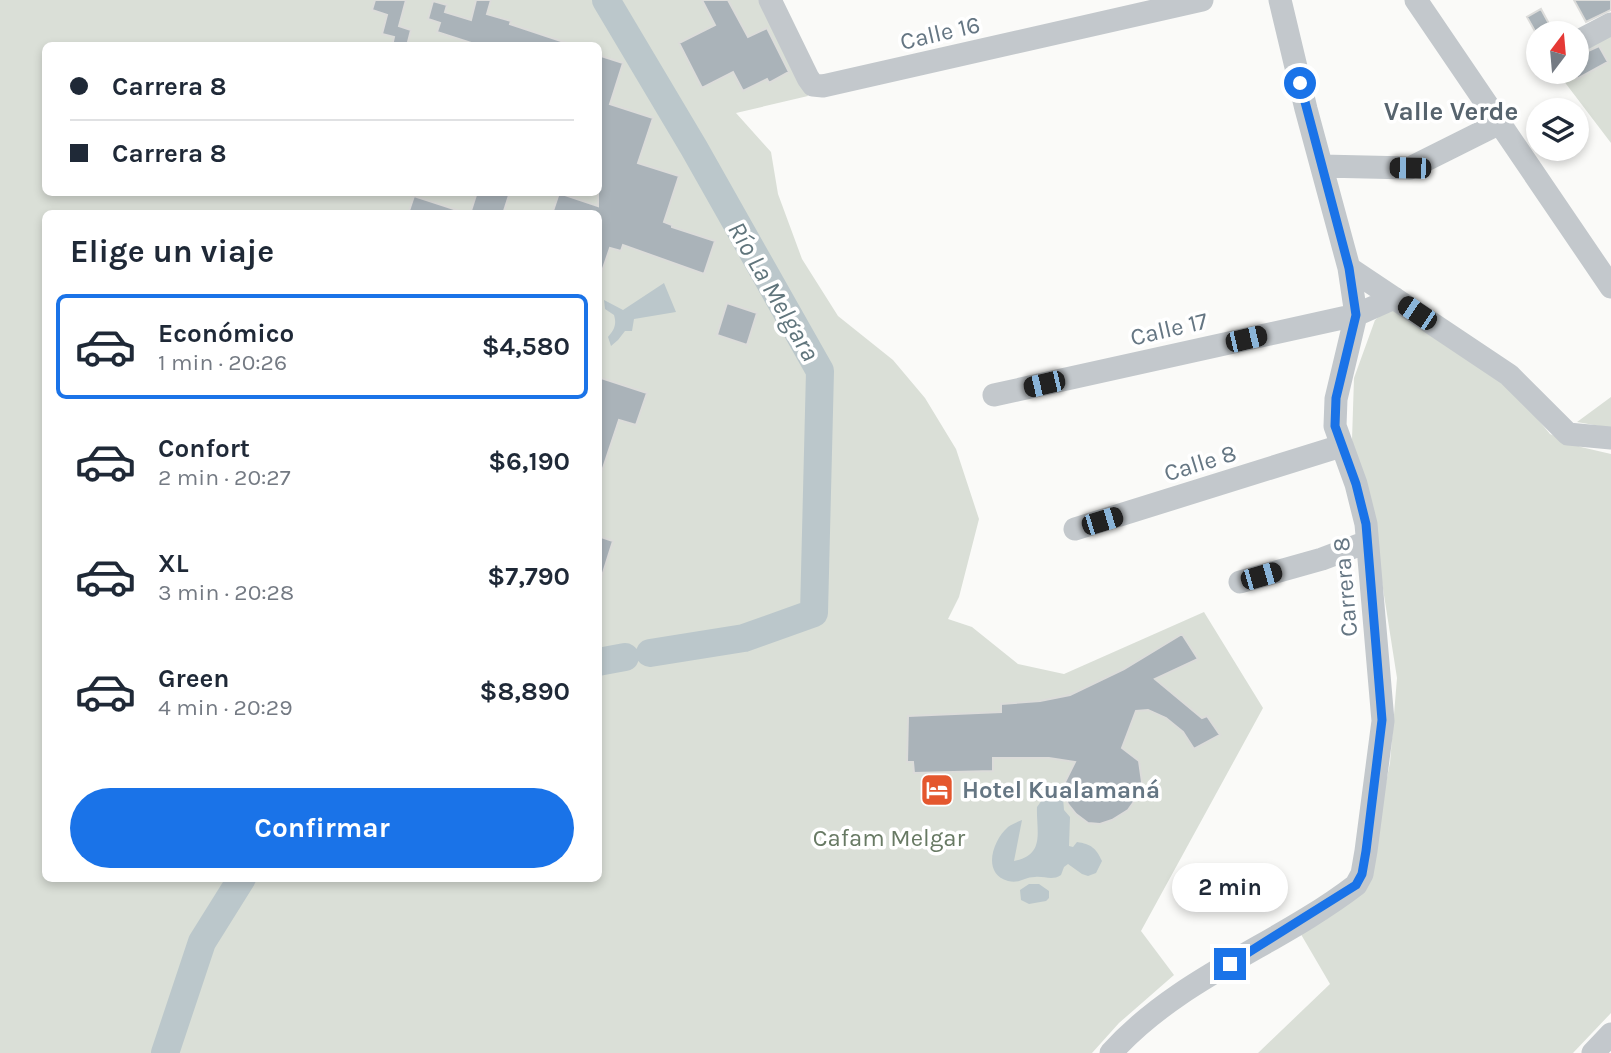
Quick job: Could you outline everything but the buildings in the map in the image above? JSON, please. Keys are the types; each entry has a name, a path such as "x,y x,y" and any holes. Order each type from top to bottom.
{"street":[{"name":"Calle 16","path":"770,0 808,78 813,85 823,86 1202,0"},
{"path":"1416,0 1611,287"},
{"name":"Carrera 8","path":"1111,1053 1161,1005 1356,885 1362,874 1366,851 1382,720 1366,524 1356,484 1335,426 1336,398 1356,315 1349,268 1322,166 1286,2"},
{"path":"1589,36 1611,24"},
{"path":"1322,166 1410,168 1500,123"},
{"path":"1349,268 1509,375 1568,434 1611,438"},
{"name":"Calle 17","path":"994,395 1356,315 1394,298"},
{"name":"Calle 8","path":"1076,529 1341,446"},
{"path":"1240,582 1322,559 1367,542"},
{"path":"1593,1053 1611,1034"}],"green space":[{"name":"Cafam Melgar","path":"0,0 761,0 808,96 736,113 771,152 778,194 802,259 838,316 893,360 925,398 956,449 979,519 959,597 948,619 972,627 1018,664 1064,674 1204,612 1263,708 1141,931 1174,975 1119,1023 1092,1053 0,1053"},
{"path":"1611,32 1611,143 1589,114 1589,98 1577,98 1566,84 1589,84 1589,43"},
{"path":"1392,306 1517,394 1550,434 1581,447 1611,454 1611,1013 1573,1053 1258,1053 1330,984 1299,931 1364,887 1390,763 1397,678 1376,544 1352,440 1354,378 1375,320"},
{"path":"1611,397 1611,428 1577,422"}],"shaded area":[{"path":"664,283 676,312 634,319 632,331 625,331 611,346 608,337 615,319 614,315 605,309 604,300 623,310"},
{"path":"1050,797 1063,798 1064,810 1070,817 1069,846 1073,847 1077,842 1086,844 1100,857 1102,861 1096,873 1088,876 1068,864 1061,875 1055,878 1031,877 1012,882 1000,877 992,865 992,857 1002,833 1022,820 1014,861 1031,853 1037,841 1037,807 1042,800"},
{"path":"1029,884 1039,884 1049,891 1049,898 1029,904 1021,900 1020,890"}],"waterway":[{"name":"Río La Melgara","path":"606,0 694,148 820,371 814,613 744,638 650,653"},
{"name":"Río La Melgara","path":"602,661 625,657"},
{"name":"Río La Melgara","path":"165,1053 202,942 240,882"}],"place":[{"name":"Hotel Kualamaná","path":"937,790"}],"district":[{"name":"Valle Verde","path":"1451,111"}],"route":[{"path":"1230,964 1356,885 1362,874 1366,851 1382,720 1366,524 1356,484 1335,426 1336,398 1356,315 1349,268 1300,83"}]}
